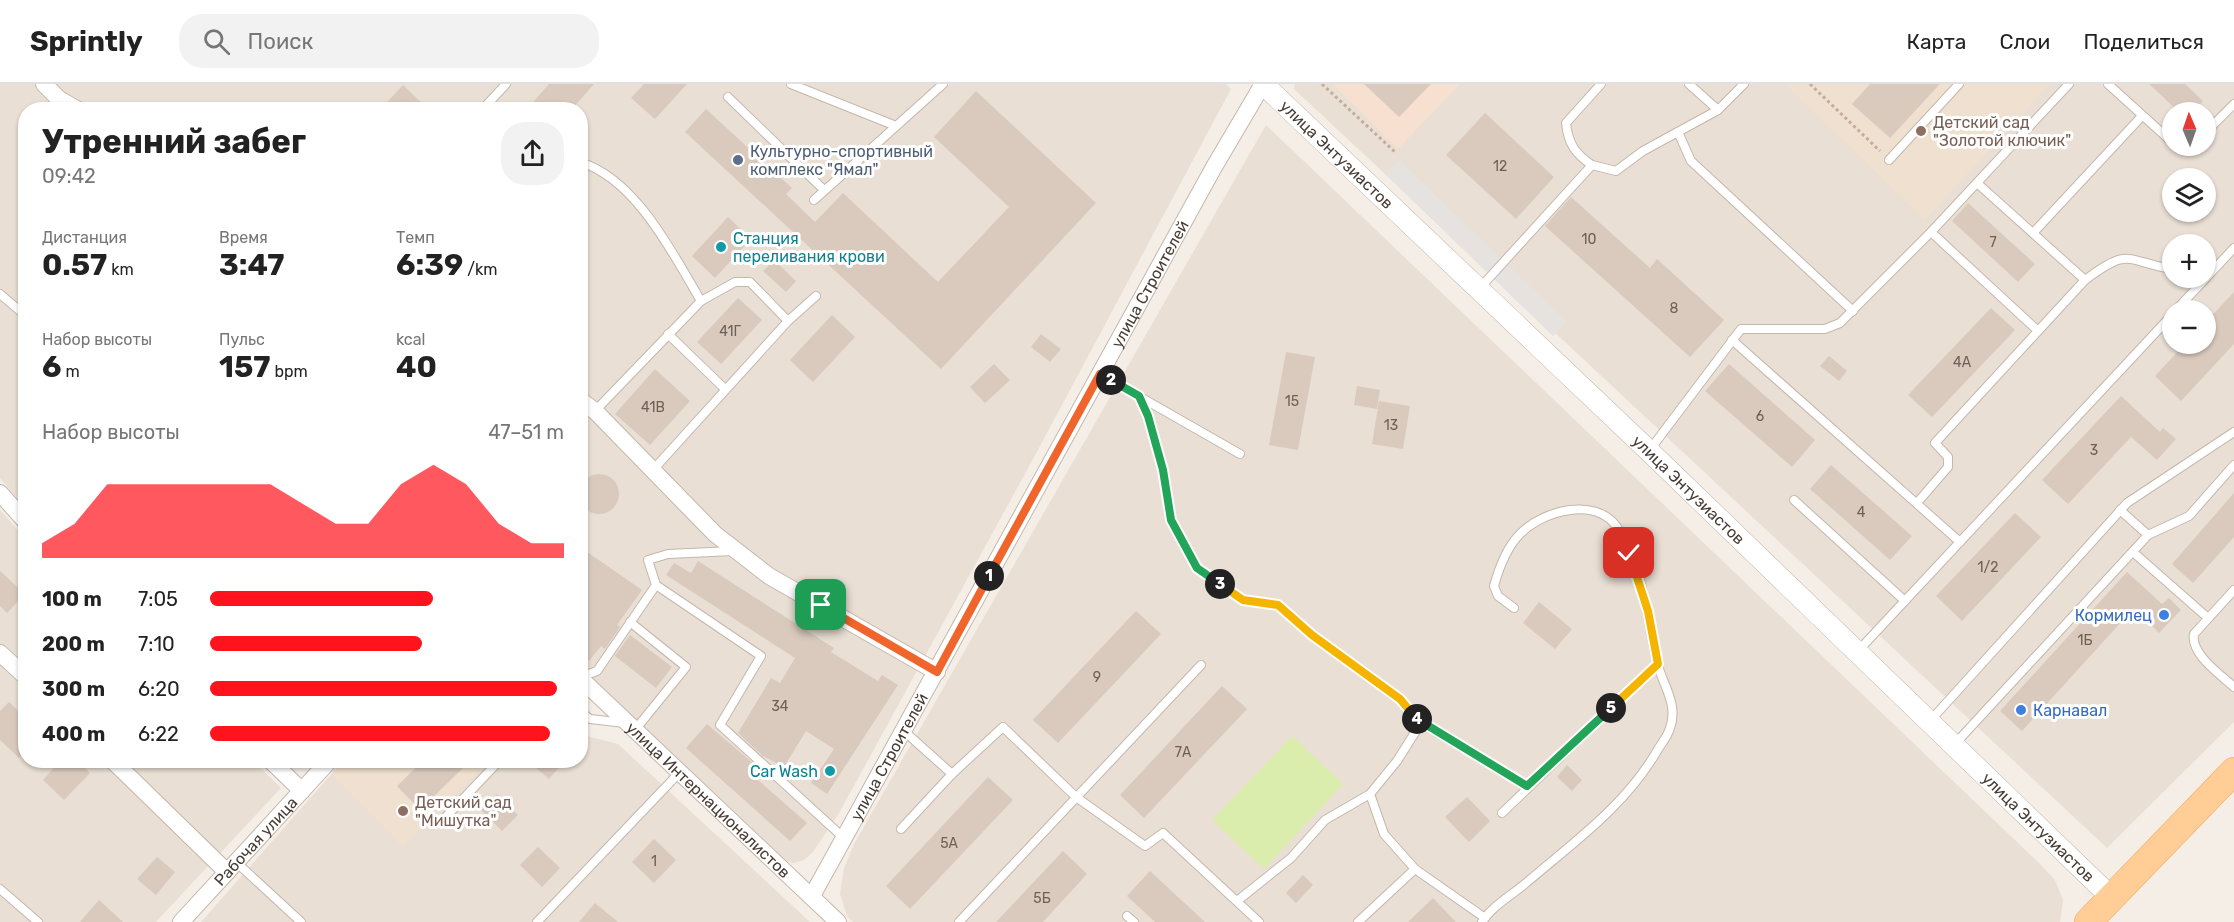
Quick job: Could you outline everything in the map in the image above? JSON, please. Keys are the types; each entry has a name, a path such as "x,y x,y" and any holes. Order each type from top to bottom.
{"main road":[{"path":"2088,922 2234,771"}],"street":[{"path":"44,84 64,102"},
{"name":"улица Энтузиастов","path":"1263,84 1649,451 2112,898"},
{"name":"улица Строителей","path":"812,896 1263,84"},
{"path":"588,406 715,534 769,576 937,672"},
{"path":"0,493 18,513"},
{"path":"0,653 18,670"},
{"name":"улица Интернационалистов","path":"588,685 838,922"},
{"path":"121,768 232,867"},
{"path":"278,768 302,791"},
{"name":"Рабочая улица","path":"181,922 323,768"}],"lane":[{"path":"489,102 506,84"},
{"path":"791,84 896,126"},
{"path":"814,200 943,84"},
{"path":"1601,84 1566,123 1568,141 1580,158 1592,165 1616,171 1643,151 1718,110 1744,84"},
{"path":"1689,84 1718,110"},
{"path":"1889,160 1959,84"},
{"path":"1649,451 1741,329 1825,329 1839,323 1931,232 2069,84"},
{"path":"2108,84 2162,133"},
{"path":"728,97 824,190"},
{"path":"2216,122 2234,104"},
{"path":"2033,233 2142,116"},
{"path":"1678,132 1691,161 1853,311"},
{"path":"588,165 603,171 659,229 701,301"},
{"path":"1479,290 1592,165"},
{"path":"1977,183 2085,280"},
{"path":"1931,232 2038,331"},
{"path":"2216,265 2234,248"},
{"path":"1917,503 1948,466 1948,457 1935,442 2085,280 2116,260 2133,257 2162,266"},
{"path":"595,411 701,301 735,282 750,282 788,321"},
{"path":"2184,300 2195,288"},
{"path":"0,294 18,309"},
{"path":"652,471 788,321 816,296"},
{"path":"1858,652 2162,326"},
{"path":"668,334 725,389"},
{"path":"1732,340 1960,542"},
{"path":"1100,374 1240,454"},
{"path":"1139,396 1148,416 1163,470 1171,520 1197,568 1243,600 1278,605 1312,635 1400,699 1421,723 1527,786"},
{"path":"1930,721 2127,503 2234,432"},
{"path":"1954,745 2148,535 2188,516 2234,465"},
{"path":"1794,500 1905,601"},
{"path":"1370,794 1384,834 1416,869 1484,920 1615,808 1641,778 1670,728 1671,699 1658,664 1648,611 1629,553 1617,526 1597,512 1564,510 1549,515 1520,534 1506,553 1494,586 1498,596 1514,608"},
{"path":"2120,510 2148,535"},
{"path":"737,551 668,554 648,560 656,585 761,656 720,725 845,838"},
{"path":"2133,552 2208,618"},
{"path":"588,674 597,671 656,585"},
{"path":"2234,590 2194,634 2194,645 2234,687"},
{"path":"588,717 632,727 686,667 630,622"},
{"path":"1502,813 1527,786 1658,664"},
{"path":"959,922 1201,665"},
{"path":"1237,901 1292,858 1325,820 1370,794 1397,760 1421,723"},
{"path":"901,830 952,774 1003,727 1076,797 1145,846 1163,833 1259,922"},
{"path":"904,731 952,774"},
{"path":"442,821 492,768"},
{"path":"537,922 680,772"},
{"path":"232,867 301,922"},
{"path":"1358,922 1416,869"},
{"path":"0,889 38,922"}],"path":[{"path":"1322,84 1395,152"},
{"path":"1810,84 1889,160"}],"shaded area":[{"path":"0,84 1226,84 1231,89 1032,461 839,813 813,852 804,860 793,863 784,860 588,675 588,102 18,102 18,499 0,478"},
{"path":"1295,84 2234,84 2234,722 2107,848 1294,89"},
{"path":"1333,84 1460,84 1398,149"},
{"name":"Детский сад \"Золотой ключик\"","path":"1785,84 2050,84 1925,220"},
{"path":"1266,125 2040,864 2055,880 2063,900 2060,922 853,922 847,916 840,894 844,868 854,844"},
{"path":"1399,160 1567,322 1553,336 1385,174"},
{"path":"0,510 18,530 18,768 260,768 281,788 156,922 0,922"},
{"path":"588,736 618,744 810,922 201,922 337,768 588,768"},
{"name":"Детский сад \"Мишутка\"","path":"338,768 482,768 403,847 332,775"}],"green space":[{"path":"1292,736 1343,784 1264,869 1212,820"}],"building":[{"path":"549,84 594,84 578,102 533,102"},
{"path":"644,84 687,84 655,119 631,98"},
{"path":"1364,84 1431,84 1399,117"},
{"path":"1870,84 1940,84 1890,138 1852,104"},
{"path":"2149,84 2185,84 2203,101 2202,102 2168,102"},
{"path":"403,85 421,102 387,102"},
{"path":"976,91 1096,203 941,369 685,132 706,109 792,188 786,194 815,222 843,193 938,282 1009,207 934,137"},
{"path":"1485,113 1554,177 1516,219 1446,155"},
{"path":"1571,197 1650,268 1657,259 1724,320 1690,357 1545,226"},
{"path":"1968,203 2035,264 2018,282 1952,221"},
{"name":"Станция переливания крови","path":"728,217 751,239 715,278 692,256"},
{"path":"774,260 796,281 786,292 763,271"},
{"path":"2234,292 2234,344 2181,401 2155,376 2176,354 2216,354 2216,311"},
{"path":"738,298 762,320 721,364 697,342"},
{"path":"1991,308 2015,330 1932,417 1908,395"},
{"path":"832,315 855,337 813,382 790,360"},
{"path":"1041,334 1061,349 1050,362 1031,347"},
{"path":"1286,352 1315,357 1298,450 1269,445"},
{"path":"1829,356 1847,371 1839,381 1820,366"},
{"path":"994,364 1010,380 985,403 970,387"},
{"path":"1729,364 1815,440 1792,467 1705,391"},
{"path":"655,369 690,401 650,445 615,414"},
{"path":"1357,386 1380,390 1377,409 1354,405"},
{"path":"2121,396 2160,432 2163,428 2176,439 2157,460 2131,437 2068,504 2042,480"},
{"path":"1379,401 1410,406 1403,449 1372,444"},
{"path":"1831,465 1912,536 1890,560 1810,489"},
{"path":"599,474 606,476 613,480 619,494 613,508 599,514 588,510 588,478"},
{"path":"2234,493 2234,537 2193,583 2172,564"},
{"path":"2015,513 2041,537 1962,621 1936,596"},
{"path":"588,553 642,590 617,625 620,627 605,649 601,646 589,661"},
{"path":"698,561 834,648 831,652 878,681 882,675 898,685 827,794 811,783 834,749 806,731 784,767 763,756 738,733 771,678 780,683 795,658 666,575 674,563 691,573"},
{"path":"0,571 18,588 18,601 7,613 0,606"},
{"path":"2127,572 2162,604 2169,598 2181,610 2159,633 2134,608 2022,731 2000,711"},
{"path":"1539,602 1572,629 1555,649 1523,623"},
{"path":"1136,611 1161,634 1058,743 1033,720"},
{"path":"630,635 672,667 656,688 615,656"},
{"path":"1222,686 1247,709 1144,818 1120,795"},
{"path":"9,702 18,710 18,757 0,740 0,711"},
{"path":"707,724 755,765 749,772 807,823 790,841 686,748"},
{"path":"1567,765 1582,780 1572,791 1557,777"},
{"path":"54,768 85,768 90,773 64,800 43,780"},
{"path":"416,768 463,768 420,810 397,786"},
{"path":"536,768 558,768 549,779"},
{"path":"988,777 1013,800 910,909 886,886"},
{"path":"497,794 518,815 502,831 481,810"},
{"path":"1467,797 1490,821 1469,842 1445,817"},
{"path":"654,839 676,860 654,883 632,862"},
{"path":"538,847 560,868 542,887 520,865"},
{"path":"1063,851 1087,874 1043,922 996,922"},
{"path":"157,857 175,872 156,895 137,879"},
{"path":"1150,871 1205,922 1155,922 1127,896"},
{"path":"1303,875 1313,885 1296,903 1286,893"},
{"path":"1433,898 1456,922 1408,922"},
{"path":"99,900 123,922 80,922"},
{"path":"595,903 618,922 579,922"}],"place":[{"name":"Детский сад \"Золотой ключик\"","path":"1921,131"},
{"name":"Культурно-спортивный комплекс \"Ямал\"","path":"738,160"},
{"name":"Станция переливания крови","path":"721,247"},
{"name":"Кормилец","path":"2164,615"},
{"name":"Карнавал","path":"2021,710"},
{"name":"Car Wash","path":"830,771"},
{"name":"Детский сад \"Мишутка\"","path":"403,811"}],"route":[{"path":"821,605 937,672 1100,374 1139,396 1148,416 1163,470 1171,520 1197,568 1243,600 1278,605 1312,635 1400,699 1421,723 1527,786 1658,664 1648,611 1629,553"}]}
